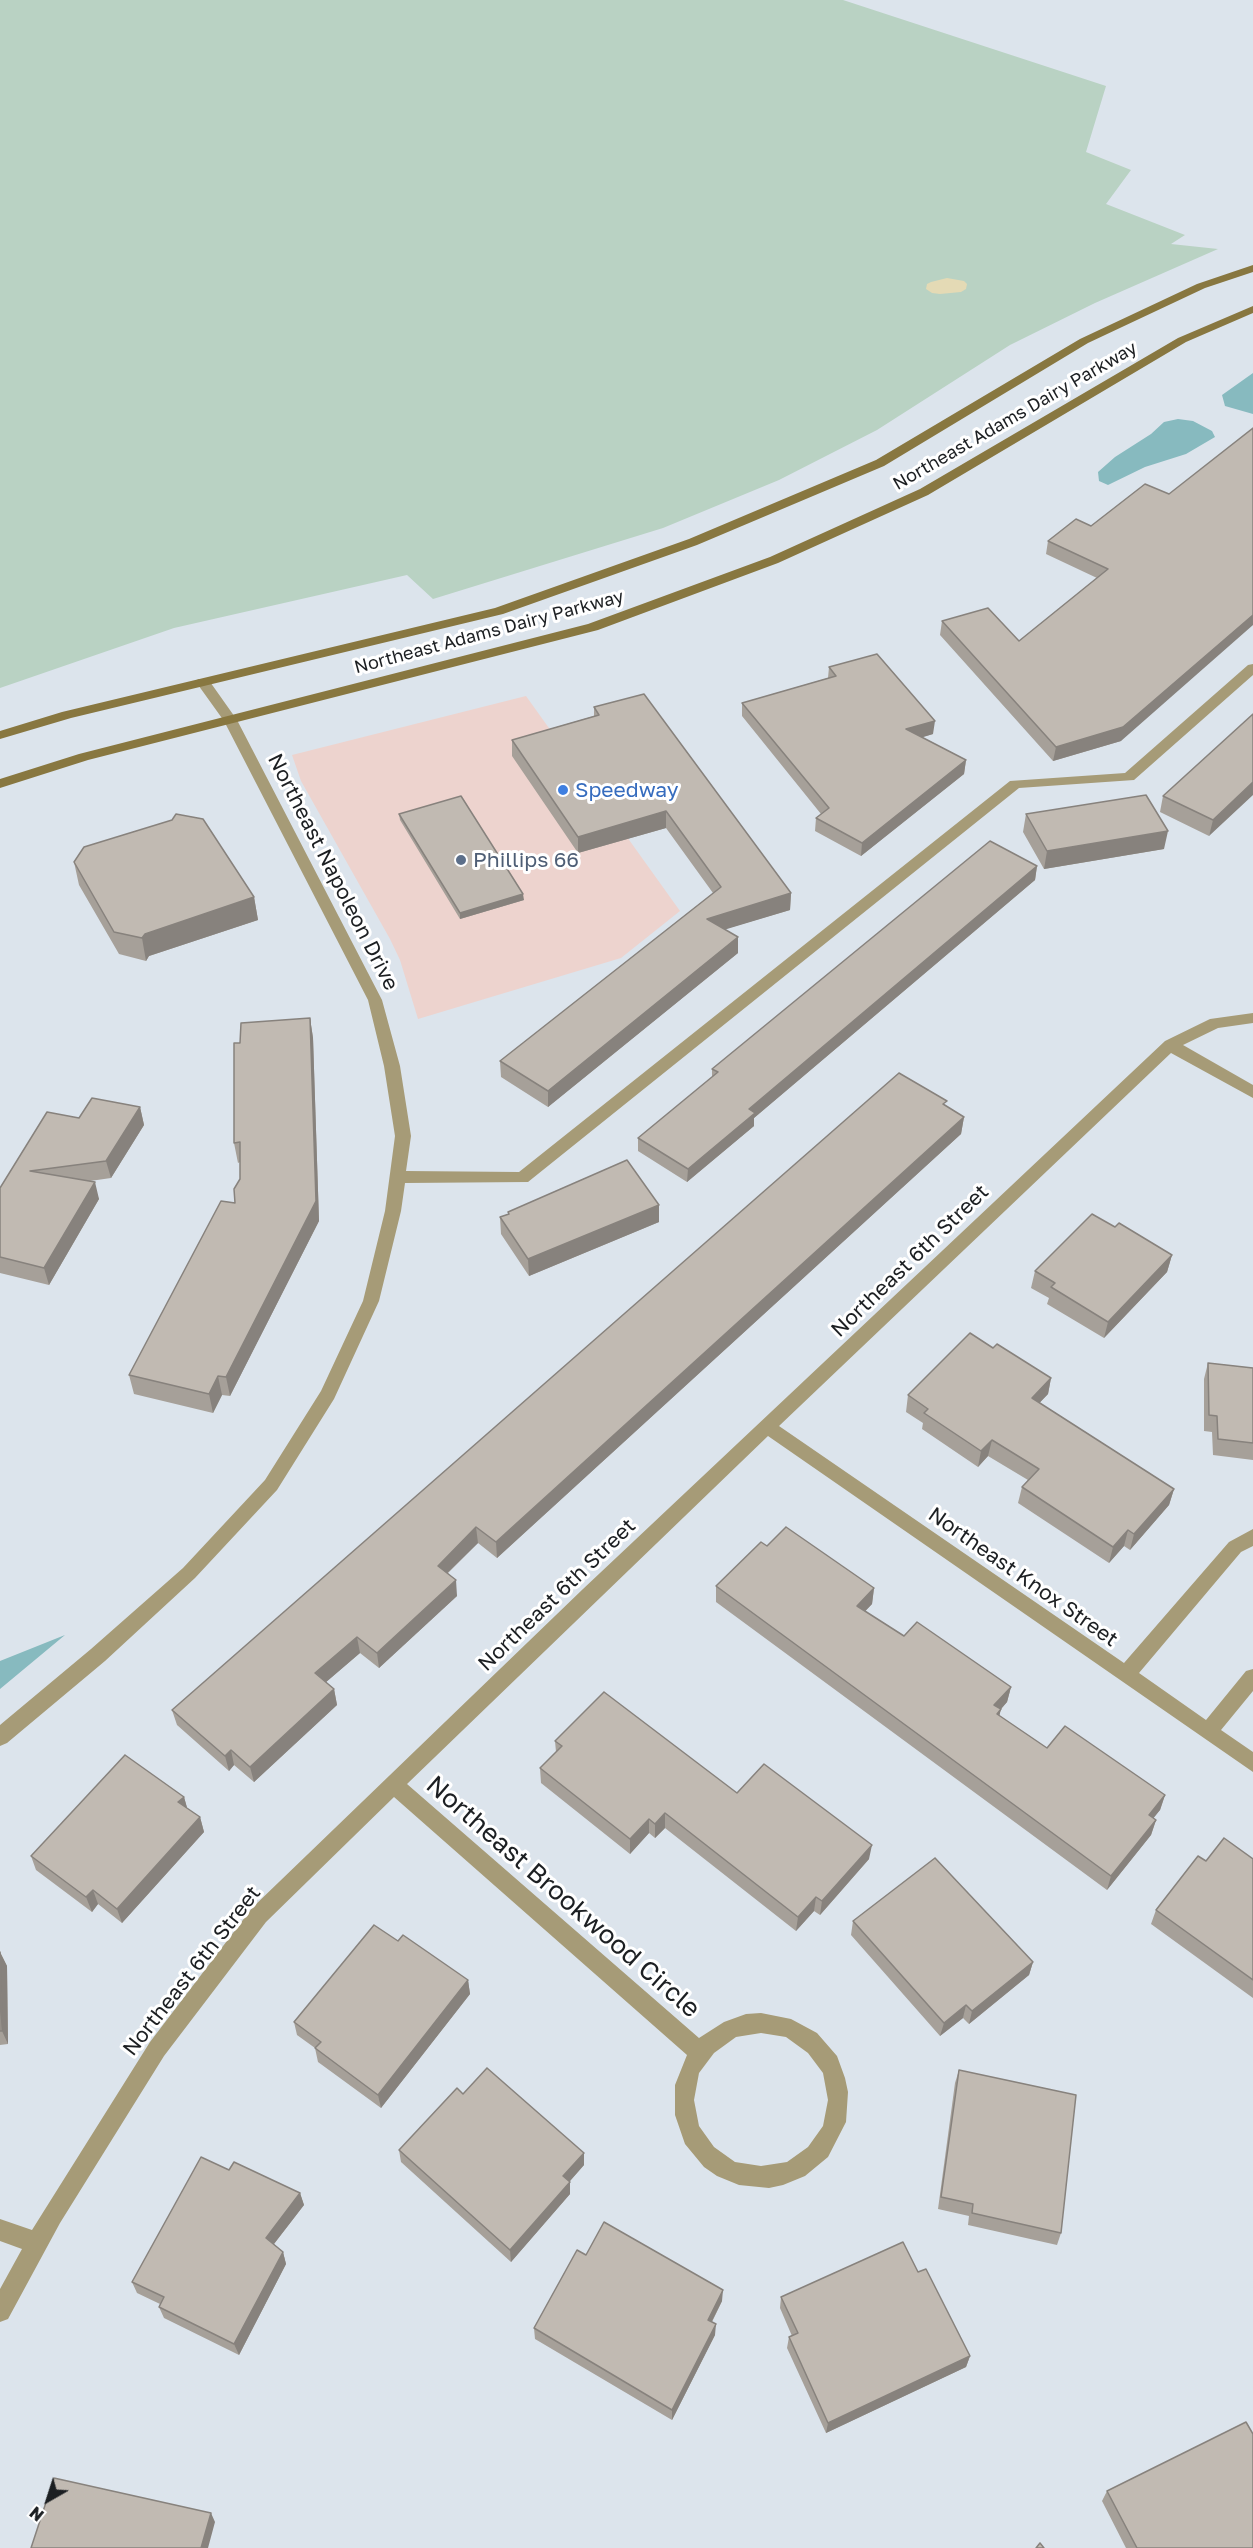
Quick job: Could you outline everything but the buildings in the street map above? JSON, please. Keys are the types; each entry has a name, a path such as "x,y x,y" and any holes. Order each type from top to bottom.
{"main road":[{"name":"Northeast Adams Dairy Parkway","path":"0,735 67,715 499,611 693,542 880,463 1084,341 1201,286 1253,268"},
{"name":"Northeast Adams Dairy Parkway","path":"0,784 84,757 593,627 774,560 924,492 1182,340 1253,309"}],"street":[{"path":"398,1177 522,1178 1015,784 1129,777 1253,668"},
{"name":"Northeast Napoleon Drive","path":"0,1737 98,1655 189,1573 271,1485 328,1394 371,1301 393,1211 403,1136 392,1066 375,1000 230,720 203,682"},
{"name":"Northeast 6th Street","path":"0,2312 52,2215 157,2049 259,1915 589,1595 1170,1046 1215,1023 1253,1018"},
{"path":"1170,1046 1253,1092"},
{"name":"Northeast Knox Street","path":"768,1427 1253,1762"},
{"path":"1126,1675 1235,1547 1253,1537"},
{"path":"1208,1731 1253,1677"},
{"name":"Northeast Brookwood Circle","path":"393,1784 699,2051"},
{"name":"Northeast Brookwood Circle","path":"765,2023 790,2030 812,2043 828,2063 838,2087 839,2113 832,2137 816,2157 795,2172 770,2177 743,2175 719,2164 699,2146 687,2123 682,2098 687,2073 699,2051 717,2035 740,2025 765,2023"},
{"path":"0,2230 37,2243"}],"shaded area":[{"path":"526,696 680,911 621,958 418,1019 400,960 390,939 301,781 292,755"}],"green space":[{"path":"0,0 843,0 1106,86 1086,152 1131,170 1106,204 1185,235 1171,244 1218,249 1095,303 1010,345 877,430 779,480 663,528 433,599 407,575 174,628 0,688"}],"sand":[{"path":"947,278 964,281 967,284 966,289 961,292 940,294 926,289 927,284"}],"water":[{"path":"1253,373 1253,414 1225,406 1222,395"},
{"path":"1178,419 1193,421 1212,431 1215,437 1186,454 1145,467 1108,485 1099,481 1098,472 1115,457 1151,434 1164,422"},
{"path":"65,1635 0,1689 0,1661"}],"place":[{"name":"Speedway","path":"563,790"},
{"name":"Phillips 66","path":"461,860"}]}
